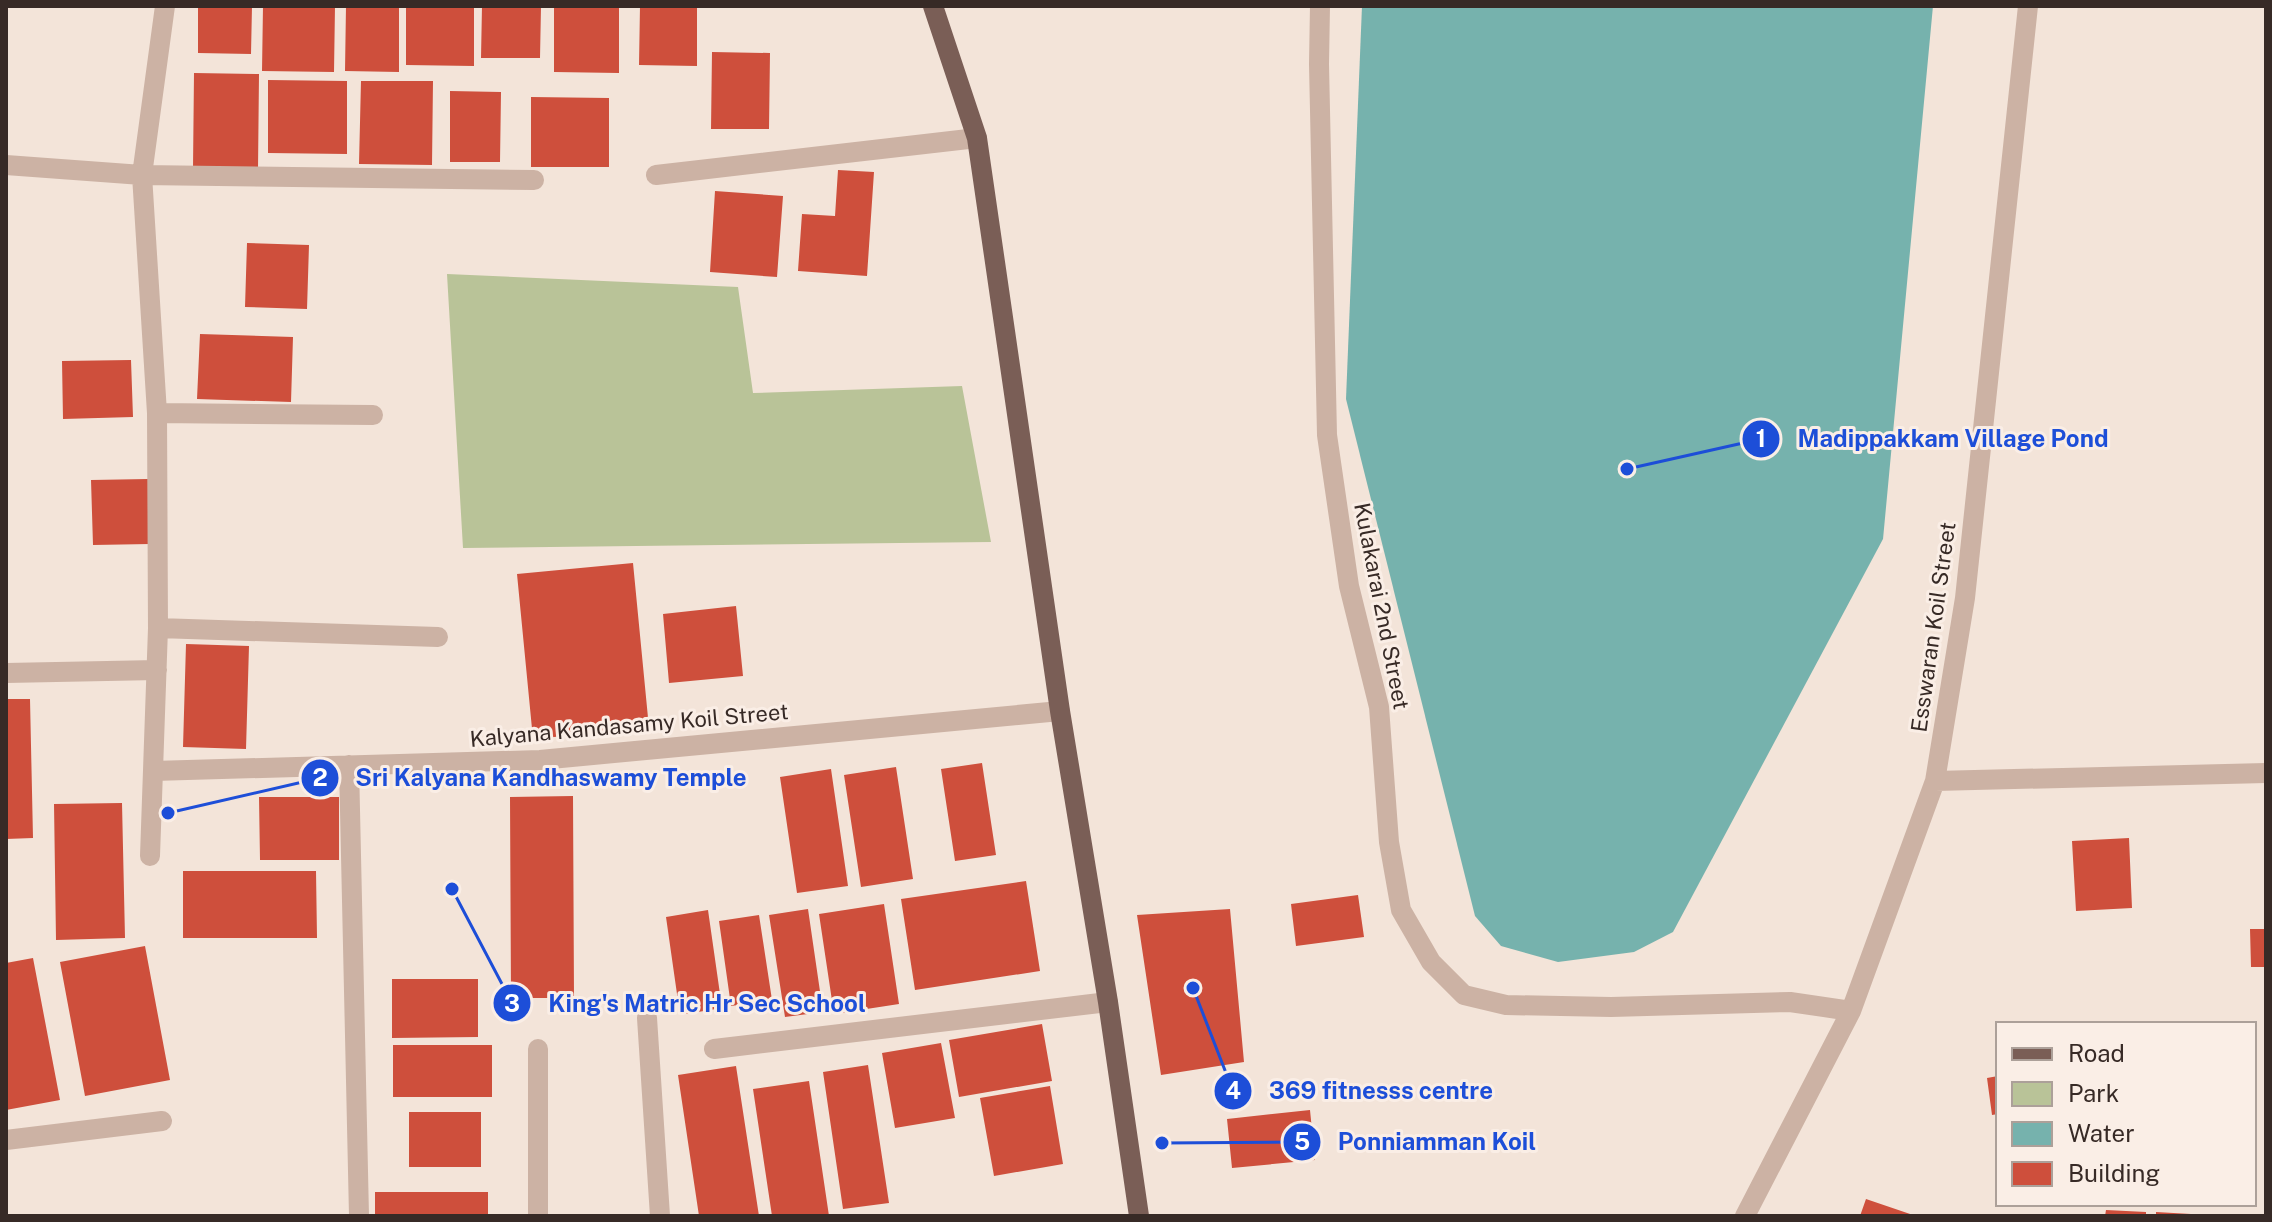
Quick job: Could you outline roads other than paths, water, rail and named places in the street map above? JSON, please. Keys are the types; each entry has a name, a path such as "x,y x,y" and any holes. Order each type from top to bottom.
{"main road":[{"path":"933,6 977,138 1060,711 1108,1002 1139,1216"}],"street":[{"path":"150,856 158,628 157,413 142,175 165,6"},
{"name":"Kulakarai 2nd Street","path":"1320,6 1327,435 1349,586 1379,707 1389,842 1401,910 1431,962 1464,995 1506,1005 1611,1007 1790,1002 1851,1011"},
{"name":"Esswaran Koil Street","path":"1745,1216 1851,1011 1935,781 1965,598 2028,6"},
{"path":"656,175 977,138"},
{"path":"6,165 142,175 534,180"},
{"path":"157,413 373,415"},
{"path":"158,628 438,637"},
{"path":"6,673 157,670"},
{"name":"Kalyana Kandasamy Koil Street","path":"153,771 540,760 1060,711"},
{"path":"349,765 359,1216"},
{"path":"1935,781 2266,773"},
{"path":"714,1049 1108,1002"},
{"path":"647,1018 660,1216"},
{"path":"538,1049 538,1216"},
{"path":"6,1140 162,1121"}],"water":[{"path":"1362,6 1933,6 1883,539 1673,932 1634,952 1558,962 1501,946 1475,916 1346,399"}],"place":[{"name":"Madippakkam Village Pond","path":"1627,469"},
{"name":"Sri Kalyana Kandhaswamy Temple","path":"168,813"},
{"name":"King's Matric Hr Sec School","path":"452,889"},
{"name":"369 fitnesss centre","path":"1193,988"},
{"name":"Ponniamman Koil","path":"1162,1143"}]}
